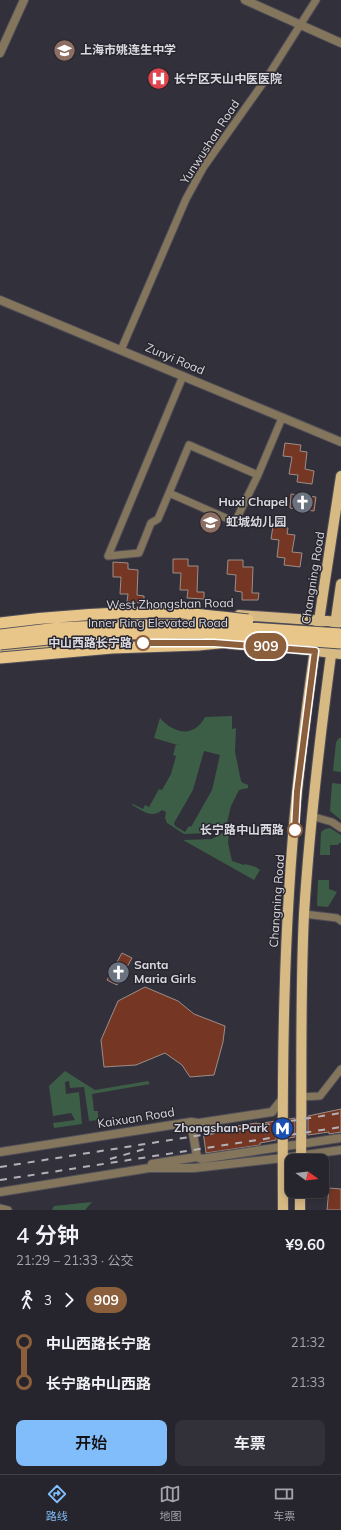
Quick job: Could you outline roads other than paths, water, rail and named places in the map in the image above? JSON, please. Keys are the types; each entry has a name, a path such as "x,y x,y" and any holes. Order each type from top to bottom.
{"highway":[{"path":"0,623 102,614 167,612 270,622 340,637"},
{"name":"Inner Ring Elevated Road","path":"0,635 58,628 123,624 204,624 340,637"},
{"name":"Inner Ring Elevated Road","path":"0,644 58,638 124,634 203,633 265,638 340,637"},
{"path":"0,658 112,648 198,645 265,638"}],"main road":[{"name":"Changning Road","path":"283,1210 283,1098 286,948 297,792 319,620 341,476"},
{"path":"301,1154 300,1048 304,914 311,816 336,653 341,584"},
{"name":"West Zhongshan Road","path":"0,628 120,618 234,615 338,621"},
{"path":"0,652 96,642 214,643 336,653"},
{"path":"300,1198 300,1210"}],"street":[{"path":"0,53 24,0"},
{"path":"245,0 341,43"},
{"name":"Yunwushan Road","path":"121,350 186,199 203,168 268,76 316,0"},
{"name":"Zunyi Road","path":"0,300 341,442"},
{"path":"183,376 108,556 139,553 151,523 158,518 189,445 258,475"},
{"path":"169,493 235,522 258,475 282,418"},
{"path":"311,816 332,822 341,828"},
{"path":"304,914 337,918 341,921"},
{"path":"300,1097 320,1096 341,1069"},
{"path":"191,1122 199,1123 272,1112 283,1098"},
{"name":"Kaixuan Road","path":"0,1152 191,1122 197,1157"},
{"path":"0,1186 197,1157 201,1159 341,1138"},
{"path":"321,1154 341,1150"},
{"path":"0,1192 149,1168 194,1168 283,1158"},
{"path":"0,1208 8,1210"}],"railway":[{"path":"0,1167 341,1113"},
{"path":"0,1180 341,1127"},
{"path":"110,1159 148,1148"}],"place":[{"name":"上海市姚连生中学","path":"64,50"},
{"name":"长宁区天山中医医院","path":"159,79"},
{"name":"Huxi Chapel","path":"303,502"},
{"name":"虹城幼儿园","path":"211,522"},
{"name":"中山西路长宁路","path":"143,643"},
{"name":"长宁路中山西路","path":"295,830"},
{"name":"Santa Maria Girls","path":"118,972"},
{"name":"Zhongshan Park","path":"283,1128"}]}
